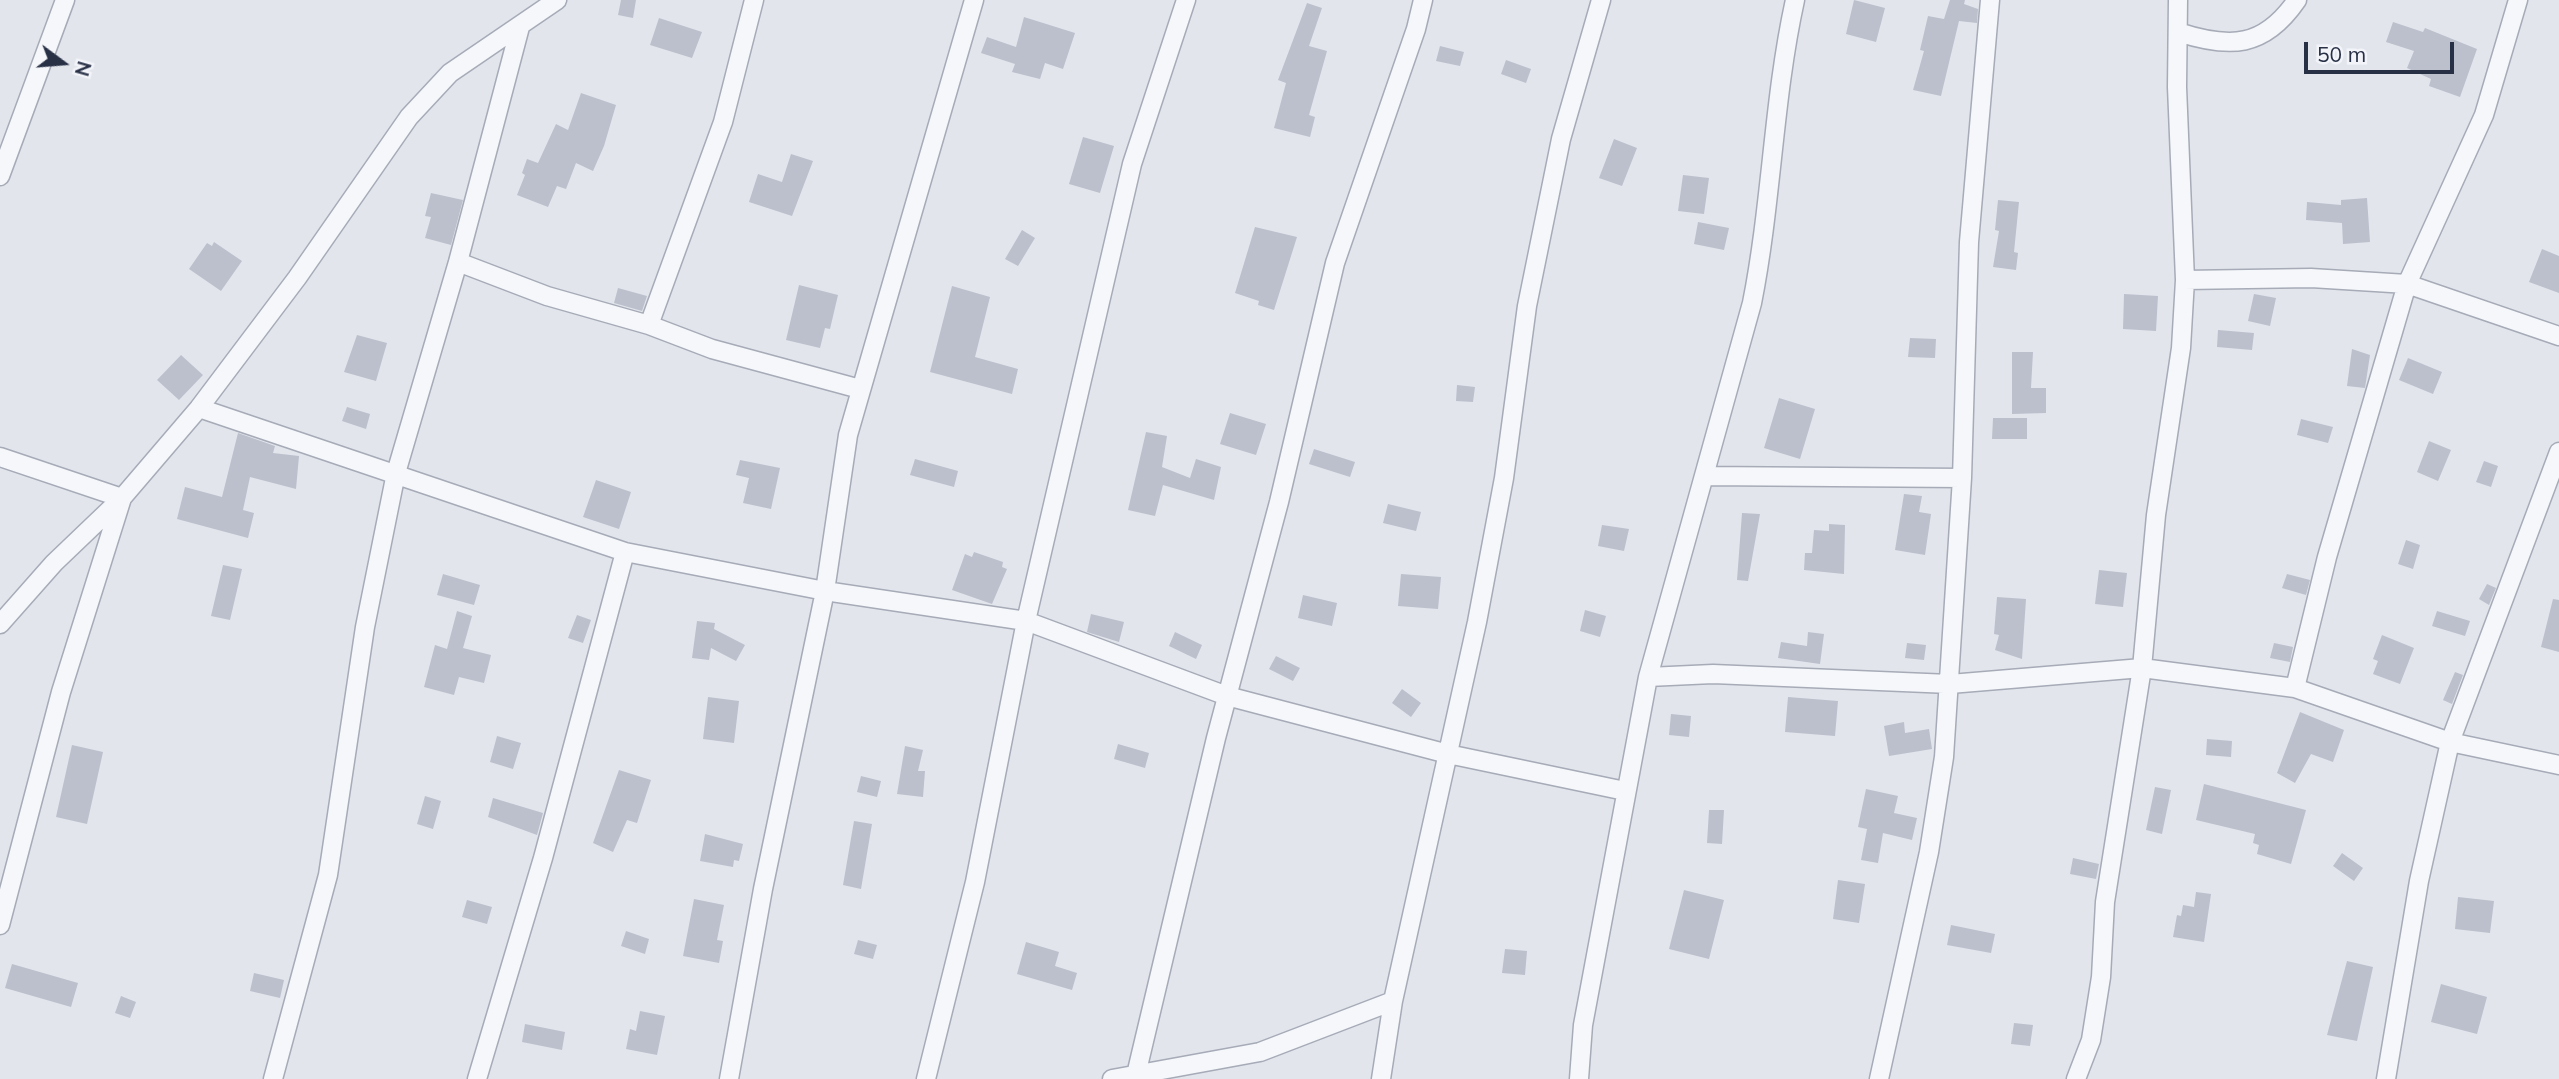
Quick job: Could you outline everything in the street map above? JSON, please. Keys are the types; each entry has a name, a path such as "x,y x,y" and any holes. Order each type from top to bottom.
{"street":[{"path":"0,176 65,0"},
{"path":"0,624 54,563 122,498 199,408 297,278 409,117 450,73 557,0"},
{"path":"649,325 723,122 754,0"},
{"path":"729,1079 763,889 825,591 848,435 974,0"},
{"path":"926,1079 975,882 1026,621 1132,164 1186,0"},
{"path":"1136,1077 1227,696 1279,502 1335,262 1416,29 1423,0"},
{"path":"1381,1079 1393,1002 1448,754 1504,478 1527,306 1561,139 1601,0"},
{"path":"1579,1079 1583,1025 1648,677 1752,303 1761,257 1781,66 1795,0"},
{"path":"1879,1079 1929,852 1944,757 1962,478 1970,229 1990,0"},
{"path":"2076,1079 2091,1040 2101,977 2105,902 2142,668 2156,515 2181,348 2185,280 2178,0"},
{"path":"2178,32 2224,43 2256,40 2283,20 2297,0"},
{"path":"2295,688 2327,557 2407,284 2484,115 2518,0"},
{"path":"273,1079 328,875 365,627 396,473 458,262 520,27"},
{"path":"458,262 547,296 649,325 712,349 860,389"},
{"path":"2185,280 2311,278 2407,284 2559,336"},
{"path":"199,408 625,552 825,591 1026,621 1227,696 1448,754 1625,791"},
{"path":"2386,1079 2419,881 2450,742 2559,452"},
{"path":"0,457 122,498"},
{"path":"1705,476 1962,478"},
{"path":"0,925 61,692 122,498"},
{"path":"477,1079 543,858 625,552"},
{"path":"1648,677 1713,674 1950,684 2142,668 2295,688 2450,742 2559,765"},
{"path":"1112,1079 1136,1077 1259,1052 1393,1002"}],"building":[{"path":"621,0 636,0 633,18 618,15"},
{"path":"1854,0 1885,8 1876,42 1846,34"},
{"path":"1950,0 1965,0 1964,4 1978,9 1977,23 1959,21 1941,96 1913,90 1924,51 1920,50 1928,16 1944,19"},
{"path":"1307,3 1322,8 1309,46 1327,51 1309,115 1315,117 1310,137 1274,128 1286,83 1278,80"},
{"path":"1024,17 1075,33 1063,69 1045,63 1040,79 1012,72 1015,64 981,53 987,37 1016,47"},
{"path":"659,18 702,32 692,58 650,45"},
{"path":"2393,22 2423,32 2425,28 2477,49 2460,97 2429,86 2431,79 2407,68 2414,51 2386,42"},
{"path":"1440,46 1464,52 1460,66 1436,61"},
{"path":"1506,60 1531,69 1526,83 1501,74"},
{"path":"581,93 616,105 604,146 593,171 576,163 566,189 557,186 548,207 517,195 525,175 522,173 527,159 538,163 556,124 568,130"},
{"path":"1083,137 1114,146 1100,193 1069,184"},
{"path":"1614,139 1637,148 1622,186 1599,178"},
{"path":"791,154 813,161 792,216 749,202 758,174 782,182"},
{"path":"1683,175 1709,178 1704,214 1678,211"},
{"path":"431,193 463,200 451,245 425,238 431,217 425,216"},
{"path":"2367,198 2370,242 2343,244 2342,223 2306,220 2307,202 2341,205 2341,200"},
{"path":"1998,200 2019,202 2014,252 2018,253 2016,270 1993,267 1999,231 1995,230"},
{"path":"1698,222 1729,228 1724,250 1694,244"},
{"path":"1255,227 1297,237 1274,310 1258,305 1259,301 1235,293"},
{"path":"1022,230 1035,238 1018,266 1005,259"},
{"path":"214,242 242,261 221,291 189,269 207,243 212,246"},
{"path":"2542,249 2559,256 2559,293 2529,282"},
{"path":"799,285 838,295 830,329 825,328 820,348 786,340"},
{"path":"952,286 990,297 975,357 1018,369 1012,394 930,372"},
{"path":"618,288 647,296 642,311 614,303"},
{"path":"2124,294 2158,296 2156,331 2123,329"},
{"path":"2254,294 2276,298 2270,326 2248,321"},
{"path":"2218,330 2254,333 2252,350 2217,347"},
{"path":"357,335 387,343 376,381 344,372"},
{"path":"1910,338 1936,339 1935,358 1908,357"},
{"path":"2352,349 2370,355 2365,388 2347,386"},
{"path":"2012,352 2033,352 2031,388 2046,388 2046,413 2012,414"},
{"path":"181,355 203,375 179,400 157,380"},
{"path":"2408,358 2442,372 2433,394 2399,380"},
{"path":"1457,385 1475,387 1473,402 1456,401"},
{"path":"1779,398 1815,409 1800,459 1764,448"},
{"path":"347,407 370,414 366,429 342,421"},
{"path":"1230,413 1266,424 1256,455 1220,444"},
{"path":"1993,418 2027,418 2027,439 1992,439"},
{"path":"2301,419 2333,427 2328,443 2297,435"},
{"path":"1146,432 1167,436 1162,467 1190,478 1196,459 1221,467 1214,500 1163,485 1155,516 1128,510"},
{"path":"238,433 275,446 273,453 299,456 296,489 250,477 243,510 254,513 248,538 177,519 185,487 222,497"},
{"path":"2429,441 2451,450 2438,481 2417,472"},
{"path":"1314,449 1355,462 1350,477 1309,464"},
{"path":"915,459 958,471 954,487 910,475"},
{"path":"740,460 780,468 771,509 743,503 749,478 736,475"},
{"path":"2484,461 2498,466 2491,487 2476,482"},
{"path":"596,480 631,492 619,529 583,517"},
{"path":"1904,494 1922,496 1919,512 1931,514 1925,555 1895,550"},
{"path":"1388,504 1421,512 1416,531 1383,523"},
{"path":"1742,513 1760,514 1748,581 1737,580"},
{"path":"1829,524 1845,525 1844,574 1804,570 1805,553 1812,553 1814,530 1829,531"},
{"path":"1602,525 1629,529 1624,551 1598,546"},
{"path":"2406,540 2420,545 2413,569 2398,564"},
{"path":"974,552 1003,562 1002,567 1007,569 992,604 952,590 965,554 972,557"},
{"path":"223,565 242,569 230,620 211,616"},
{"path":"2099,570 2127,573 2123,607 2095,604"},
{"path":"443,574 480,585 474,605 437,595"},
{"path":"1401,574 1441,577 1438,609 1398,606"},
{"path":"2287,574 2310,580 2306,595 2282,588"},
{"path":"2487,584 2496,588 2489,605 2479,599"},
{"path":"1303,595 1337,603 1332,626 1298,618"},
{"path":"1997,597 2026,599 2022,659 1995,650 1999,635 1994,634"},
{"path":"2553,599 2559,600 2559,652 2541,647"},
{"path":"1585,610 1606,616 1600,637 1580,631"},
{"path":"457,611 472,616 463,648 491,655 484,683 459,677 454,695 424,687 435,645 447,649"},
{"path":"2437,611 2470,621 2465,636 2432,626"},
{"path":"1091,614 1124,622 1119,642 1087,632"},
{"path":"577,615 591,620 583,643 568,638"},
{"path":"697,621 715,623 714,629 745,645 736,661 711,648 709,660 692,658"},
{"path":"1175,632 1202,645 1196,659 1169,646"},
{"path":"1808,632 1824,634 1820,664 1778,658 1781,642 1807,646"},
{"path":"2382,635 2414,648 2400,684 2373,674 2378,661 2373,659"},
{"path":"1907,643 1926,645 1924,660 1905,658"},
{"path":"2274,643 2293,647 2290,662 2270,658"},
{"path":"1276,656 1300,668 1293,681 1269,669"},
{"path":"2455,672 2463,675 2452,704 2443,700"},
{"path":"1402,689 1421,703 1411,717 1392,703"},
{"path":"708,697 739,701 734,743 703,739"},
{"path":"1788,697 1838,701 1835,736 1785,732"},
{"path":"2300,712 2344,730 2333,762 2311,754 2295,783 2277,773"},
{"path":"1671,714 1691,716 1689,737 1669,735"},
{"path":"1904,722 1905,733 1929,729 1932,749 1889,756 1884,726"},
{"path":"497,736 521,743 513,769 490,762"},
{"path":"2207,739 2232,741 2231,757 2206,755"},
{"path":"1118,744 1149,753 1145,768 1114,759"},
{"path":"72,745 103,752 87,824 56,817"},
{"path":"905,746 923,750 918,771 925,771 923,797 897,794"},
{"path":"619,770 651,780 637,823 627,820 613,852 593,843"},
{"path":"861,776 881,781 877,797 857,792"},
{"path":"2204,784 2306,810 2291,864 2257,854 2259,845 2253,843 2255,834 2196,820"},
{"path":"2155,787 2171,790 2162,834 2146,830"},
{"path":"1866,789 1898,796 1894,813 1917,818 1912,840 1883,833 1878,863 1861,860 1867,829 1858,827"},
{"path":"425,796 441,801 433,829 417,824"},
{"path":"493,798 543,813 537,835 488,817"},
{"path":"1709,810 1724,810 1722,844 1707,843"},
{"path":"854,821 872,824 861,889 843,885"},
{"path":"705,834 743,844 739,861 734,860 733,867 700,861"},
{"path":"2342,853 2363,868 2354,881 2333,866"},
{"path":"2073,858 2099,864 2096,879 2070,874"},
{"path":"1838,880 1865,884 1859,923 1833,919"},
{"path":"1684,890 1724,900 1709,959 1669,949"},
{"path":"2196,892 2211,894 2204,942 2173,937 2177,915 2181,916 2183,905 2194,907"},
{"path":"2458,897 2494,901 2490,933 2455,929"},
{"path":"694,899 724,905 717,940 723,941 719,963 683,956"},
{"path":"467,900 492,907 487,924 462,917"},
{"path":"1951,925 1995,934 1991,953 1947,945"},
{"path":"626,931 649,939 645,954 621,946"},
{"path":"858,940 877,945 873,959 854,954"},
{"path":"1026,942 1059,952 1055,966 1077,973 1072,990 1017,974"},
{"path":"1505,949 1527,951 1525,975 1502,973"},
{"path":"2347,961 2373,967 2357,1041 2327,1035"},
{"path":"12,964 78,983 71,1007 5,988"},
{"path":"254,973 284,980 280,998 250,991"},
{"path":"2441,984 2487,997 2477,1034 2431,1022"},
{"path":"121,996 136,1002 130,1018 115,1013"},
{"path":"640,1011 665,1016 657,1055 626,1049 630,1029 636,1031"},
{"path":"2014,1023 2033,1025 2030,1046 2011,1044"},
{"path":"525,1024 565,1032 562,1050 522,1042"}]}
